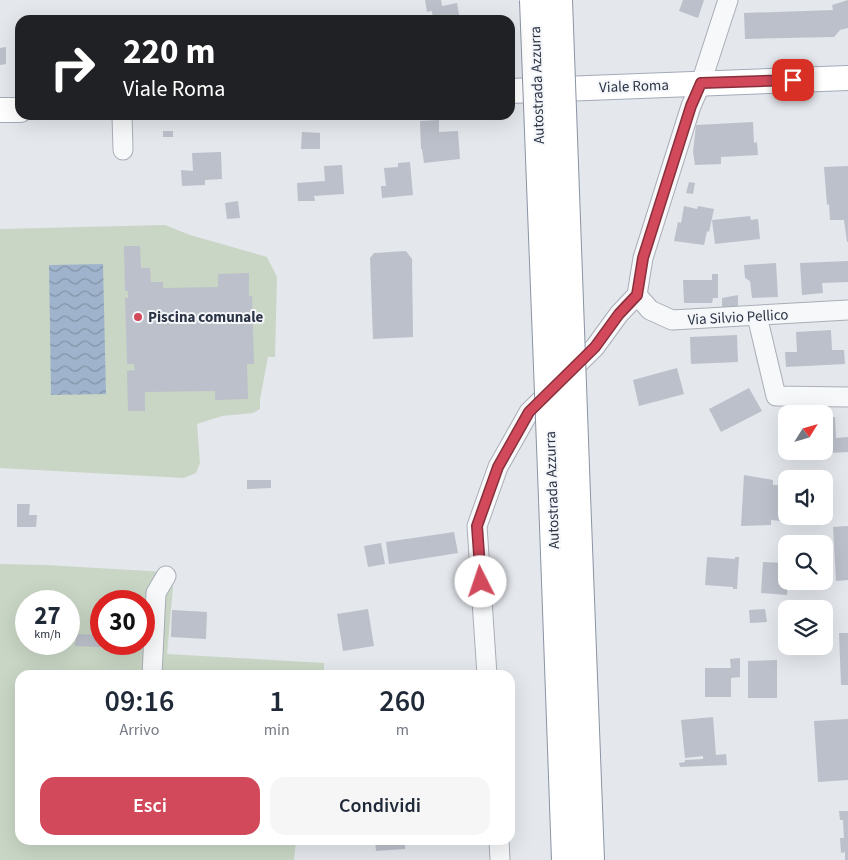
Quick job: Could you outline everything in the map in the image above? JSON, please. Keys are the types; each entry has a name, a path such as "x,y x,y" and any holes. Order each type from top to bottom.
{"highway":[{"name":"Autostrada Azzurra","path":"534,0 564,496 590,860"},
{"name":"Autostrada Azzurra","path":"558,0 566,860"}],"main road":[{"name":"Viale Roma","path":"515,91 848,78"},
{"path":"0,110 15,110"}],"street":[{"path":"487,670 477,526 498,467 529,412 595,347 619,314 637,295 643,258 691,106 701,83 728,0"},
{"path":"122,120 123,150"},
{"name":"Via Silvio Pellico","path":"637,295 650,310 672,320 848,310"},
{"path":"757,316 776,396 848,397"},
{"path":"152,670 156,593 166,576"},
{"path":"499,845 500,860"}],"green space":[{"name":"Piscina comunale","path":"165,225 190,235 267,257 277,277 275,357 268,357 260,399 260,409 253,413 222,416 197,424 200,463 196,473 184,478 0,468 0,229"},
{"path":"0,564 165,572 174,576 167,654 324,663 324,670 15,670 15,845 296,845 294,860 0,860"}],"water":[{"path":"103,264 106,394 51,395 49,265"}],"building":[{"path":"425,0 441,0 442,6 457,3 459,15 432,15 432,11 427,12"},
{"path":"683,0 704,0 698,18 679,11"},
{"path":"848,0 848,28 840,30 834,37 745,39 744,13 833,10 832,5"},
{"path":"6,47 6,64 0,65 0,48"},
{"path":"439,120 439,132 458,131 460,159 424,163 421,149 420,121"},
{"path":"753,122 754,143 757,142 758,155 721,157 721,164 695,165 693,152 696,125"},
{"path":"163,131 173,131 173,137 163,137"},
{"path":"302,132 320,133 320,149 301,149"},
{"path":"221,152 222,179 205,180 205,185 182,186 181,170 193,171 192,153"},
{"path":"410,162 413,195 382,198 381,186 386,186 384,168 398,167 398,163"},
{"path":"342,165 344,194 314,196 315,201 298,201 297,183 325,181 324,166"},
{"path":"848,166 847,242 844,220 830,220 824,167"},
{"path":"689,182 695,183 693,194 686,193"},
{"path":"238,201 240,218 227,219 225,203"},
{"path":"684,206 697,209 698,206 714,209 704,245 674,241 678,222 681,223"},
{"path":"750,216 751,220 758,219 760,239 715,244 712,220"},
{"path":"124,246 140,246 141,268 150,268 151,282 163,282 163,288 218,287 218,274 249,273 249,296 252,296 254,364 247,364 248,399 215,400 215,391 145,392 145,411 128,411 127,371 135,370 134,364 127,364 125,298 128,298 128,291 125,291"},
{"path":"406,251 412,259 413,337 373,339 370,258 374,253"},
{"path":"848,261 848,282 822,283 823,293 802,295 800,263"},
{"path":"776,263 778,297 752,298 750,281 745,278 744,265"},
{"path":"712,274 718,274 718,298 713,298 712,303 684,303 683,280 712,280"},
{"path":"738,295 738,309 722,309 722,298"},
{"path":"831,330 832,350 844,350 845,364 786,367 785,352 797,352 796,332"},
{"path":"737,335 738,362 691,364 690,337"},
{"path":"677,368 684,394 639,406 633,380"},
{"path":"749,388 762,411 721,432 709,409"},
{"path":"833,417 835,417 836,438 848,437 848,452 833,453"},
{"path":"744,475 773,480 773,485 778,485 778,521 771,520 771,525 741,526"},
{"path":"247,480 271,480 271,488 247,489"},
{"path":"17,504 30,504 29,515 37,515 36,527 17,527"},
{"path":"848,526 848,580 836,581 833,527"},
{"path":"454,532 458,553 389,564 386,542"},
{"path":"381,543 385,564 368,567 364,546"},
{"path":"707,557 735,559 735,557 739,557 737,589 705,585"},
{"path":"763,562 778,563 778,590 787,590 787,595 761,593"},
{"path":"368,609 374,646 343,651 337,614"},
{"path":"765,609 767,622 750,623 749,610"},
{"path":"172,610 207,612 206,639 171,637"},
{"path":"839,633 848,633 848,685 841,685"},
{"path":"80,634 90,635 90,647 80,646"},
{"path":"740,658 740,677 731,678 731,697 705,697 705,668 731,668 730,659"},
{"path":"777,660 777,698 748,698 748,661"},
{"path":"713,717 716,755 726,754 727,765 680,767 679,763 685,762 685,760 703,759 703,756 685,758 681,720"},
{"path":"848,719 848,780 818,782 814,721"},
{"path":"839,811 848,811 848,860 845,860 845,852 841,853 840,838 844,838 843,820 840,820"},
{"path":"375,845 405,845 405,849 376,851"}],"place":[{"name":"Piscina comunale","path":"138,317"}],"route":[{"path":"481,582 477,526 498,467 529,412 595,347 619,314 637,295 643,258 691,106 701,83 793,80"}]}
